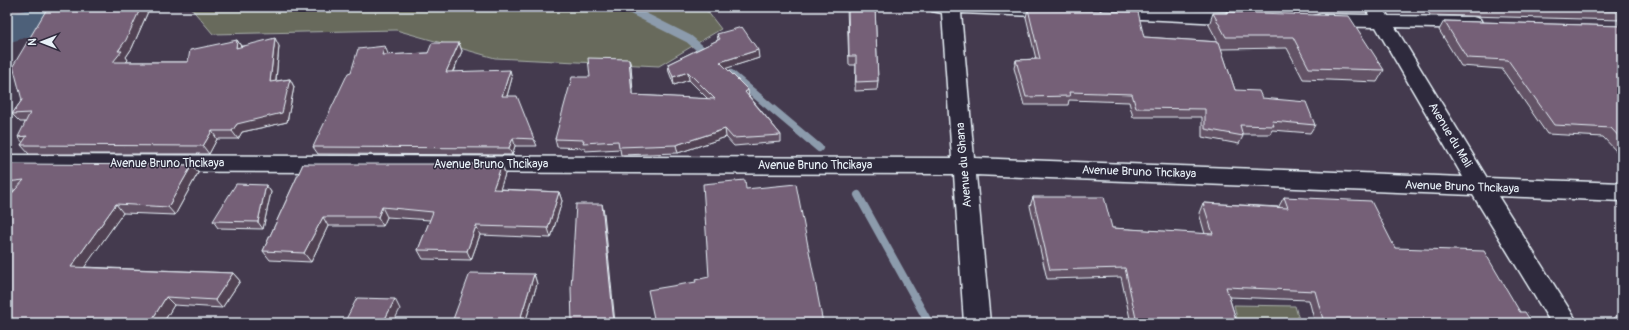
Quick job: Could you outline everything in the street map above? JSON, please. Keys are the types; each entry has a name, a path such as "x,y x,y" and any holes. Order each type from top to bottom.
{"street":[{"path":"938,7 1071,12"},
{"name":"Avenue du Ghana","path":"951,7 977,323"},
{"path":"1095,13 1260,18"},
{"path":"1306,19 1378,14 1494,24"},
{"name":"Avenue du Mali","path":"1378,14 1481,188 1565,323"},
{"name":"Avenue Bruno Thcikaya","path":"7,163 964,166 1481,188 1622,192"}],"green space":[{"path":"190,7 704,7 721,29 659,66 495,58 396,30 213,34"},
{"path":"1234,305 1295,306 1300,323 1238,323"}],"building":[{"path":"48,7 141,7 126,40 118,51 122,51 113,62 188,62 190,50 237,40 236,48 275,38 270,82 290,79 282,113 237,124 232,131 212,131 203,146 21,145 27,136 18,137 30,113 12,114 22,100 13,66"},
{"path":"848,7 875,7 878,81 856,82 856,56 849,56"},
{"path":"1444,7 1622,7 1622,11"},
{"path":"1028,9 1138,12 1144,37 1219,42 1235,90 1259,91 1262,98 1306,102 1315,125 1272,121 1274,126 1240,125 1243,136 1205,129 1205,109 1136,108 1132,94 1069,92 1070,96 1026,97 1016,60 1040,59"},
{"path":"1226,12 1349,16 1384,70 1309,68 1293,37 1226,37 1213,13 1227,13"},
{"path":"1444,21 1622,26 1622,140 1611,128 1554,125 1508,60 1467,58"},
{"path":"742,27 758,50 720,62 748,90 745,92 781,135 733,138 725,129 676,145 619,147 618,141 583,143 584,140 555,139 572,77 590,77 588,58 629,59 632,95 715,99 688,72 673,77 668,64 720,39 717,34"},
{"path":"432,43 459,43 446,72 510,70 502,96 517,96 534,139 513,138 509,148 313,147 348,73 351,72 358,49 385,46 382,55 428,53"},
{"path":"9,164 192,165 168,207 116,204 71,267 233,273 215,300 166,297 150,323 33,323 35,320 7,321 7,199 24,180 7,182 7,167"},
{"path":"303,164 502,164 493,189 559,192 548,228 476,226 467,251 418,250 433,212 382,207 378,217 323,217 304,253 263,251"},
{"path":"745,180 746,189 796,184 823,323 655,323 648,290 696,282 695,280 709,277 703,184"},
{"path":"236,184 266,185 258,222 213,221"},
{"path":"1033,197 1104,197 1112,228 1213,234 1203,203 1288,208 1284,197 1371,201 1395,248 1484,251 1520,312 1525,312 1532,323 1324,323 1315,291 1226,287 1237,323 1137,323 1125,268 1050,270"},
{"path":"576,204 602,204 614,323 572,323 571,289"},
{"path":"470,273 534,274 519,323 452,322"},
{"path":"357,298 395,299 383,323 344,323"}],"waterway":[{"path":"7,29 86,7"},
{"path":"625,7 689,39 708,55"},
{"path":"731,74 819,148"},
{"path":"858,195 929,323"}]}
